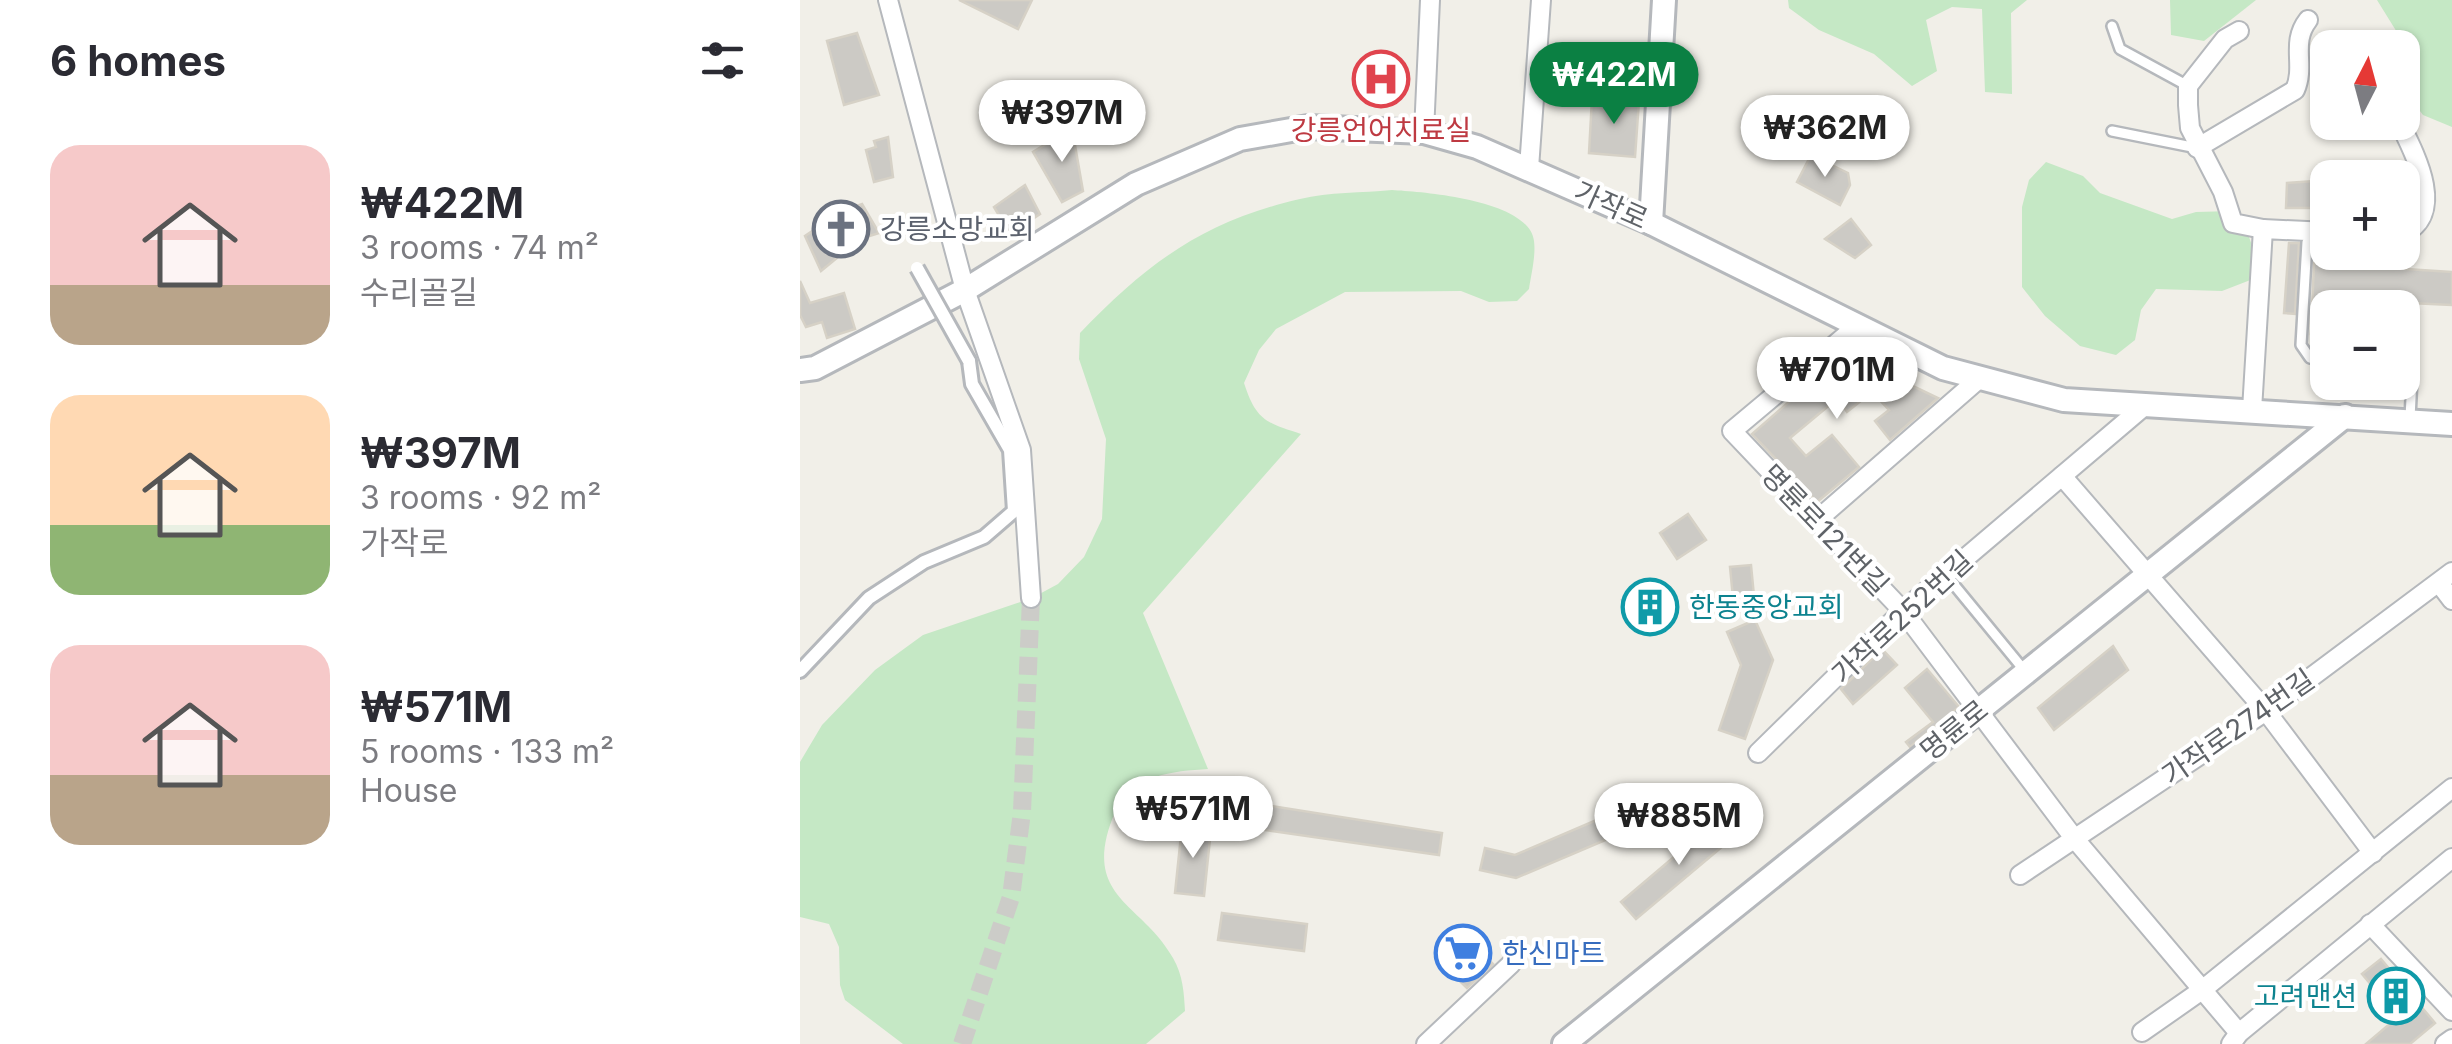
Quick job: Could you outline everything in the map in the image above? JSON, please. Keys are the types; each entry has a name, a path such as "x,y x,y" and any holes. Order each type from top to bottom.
{"street":[{"path":"888,0 965,290 1022,450 1032,598"},
{"path":"1424,132 1430,0"},
{"path":"1529,168 1541,0"},
{"path":"1651,223 1668,1"},
{"path":"2198,148 2295,90 2301,64 2298,38 2308,20"},
{"path":"2239,31 2225,39 2188,86 2190,128 2233,223 2310,231"},
{"name":"가작로","path":"800,370 815,368 965,290 1136,184 1240,139 1308,127 1424,132 1529,168 1651,223 1944,368 2064,400 2142,408 2252,410 2452,424"},
{"path":"2420,165 2425,190 2420,215"},
{"path":"2252,410 2263,229"},
{"path":"800,671 869,598 924,562 984,537 1014,511 1010,450 972,384 968,361 917,268"},
{"name":"명륜로121번길","path":"1856,327 1732,431 1903,612 2074,838 2202,990 2235,1038"},
{"path":"1816,521 1980,378"},
{"name":"가작로252번길","path":"1758,753 1903,612 2142,408"},
{"name":"명륜로","path":"1564,1044 2345,416"},
{"path":"2062,476 2266,711 2373,853"},
{"path":"2445,577 2452,600"},
{"name":"가작로274번길","path":"2020,874 2266,711 2445,577"},
{"path":"2142,1032 2202,990 2452,788"},
{"path":"2235,1038 2452,858"},
{"path":"2370,924 2452,1011"},
{"path":"1426,1044 1511,964"},
{"path":"2446,1044 2452,1038"}],"lane":[{"path":"2112,26 2120,49 2188,86"},
{"path":"2112,132 2198,148"},
{"path":"2307,242 2301,345 2310,358"},
{"path":"2409,400 2410,420"},
{"path":"1946,574 2026,672"}],"green space":[{"path":"1788,0 2027,0 2011,13 2012,94 1985,92 1982,9 1952,7 1926,20 1937,71 1912,86 1874,54 1819,30 1789,8"},
{"path":"2170,0 2256,0 2204,41 2171,35"},
{"path":"2377,0 2452,0 2452,127 2420,111 2420,30 2396,30"},
{"path":"2046,162 2083,176 2100,193 2172,219 2196,212 2233,211 2251,243 2253,279 2222,291 2156,289 2141,310 2135,340 2116,355 2080,346 2045,316 2022,287 2022,207 2029,180"},
{"path":"1392,190 1474,201 1514,216 1528,227 1534,241 1529,289 1517,301 1489,302 1461,291 1345,292 1276,329 1259,350 1244,383 1253,405 1271,423 1301,434 1143,613 1208,769 1154,777 1131,790 1115,812 1106,841 1104,863 1109,881 1173,958 1181,977 1185,1011 1146,1044 903,1044 845,1000 840,985 839,947 829,924 800,917 800,762 822,725 875,670 923,635 1032,598 1058,584 1084,557 1102,519 1106,439 1079,359 1080,333 1105,308 1179,248 1235,219 1311,197"}],"building":[{"path":"959,0 1032,0 1018,29"},
{"path":"857,33 879,95 844,105 827,41"},
{"path":"1592,98 1639,101 1635,157 1589,153"},
{"path":"1072,128 1083,191 1062,202 1033,152"},
{"path":"888,137 893,177 874,182 866,150 876,147 874,141"},
{"path":"1811,155 1848,173 1850,185 1840,205 1797,182"},
{"path":"2310,181 2310,208 2286,208 2287,183"},
{"path":"1025,185 1040,214 1010,234 994,207"},
{"path":"862,204 879,233 860,239 821,271 805,236 840,212"},
{"path":"1851,219 1871,245 1855,258 1825,239"},
{"path":"2289,243 2299,243 2295,314 2284,313"},
{"path":"2314,270 2452,272 2452,305 2420,304 2420,290 2313,290"},
{"path":"800,281 810,303 844,293 855,329 827,338 822,322 806,327 800,315"},
{"path":"1844,354 1862,367 1938,398 1890,440 1875,421 1889,410 1872,392 1847,412 1838,398 1790,438 1806,456 1832,435 1859,467 1817,502 1752,434"},
{"path":"1688,514 1706,540 1677,559 1660,533"},
{"path":"1751,565 1754,596 1733,598 1730,567"},
{"name":"한동중앙교회","path":"1655,583 1658,593 1668,590 1677,601 1674,613 1628,624 1622,600 1643,595 1641,586"},
{"path":"1755,620 1773,660 1745,739 1719,730 1741,665 1727,632"},
{"path":"2113,646 2128,670 2054,730 2038,708"},
{"path":"1882,649 1897,665 1853,704 1841,689"},
{"path":"1927,669 1959,707 1910,747 1906,742 1933,722 1905,688"},
{"path":"1214,797 1442,833 1439,855 1210,822"},
{"path":"1641,801 1650,821 1516,878 1480,870 1485,848 1515,855"},
{"path":"1721,817 1736,835 1636,919 1621,902"},
{"path":"1182,826 1211,830 1204,896 1175,893"},
{"path":"1222,913 1307,924 1304,951 1218,940"},
{"path":"1460,932 1493,964 1467,988 1435,957"},
{"name":"고려맨션","path":"2381,959 2435,1023 2410,1044 2366,1044 2398,1017 2362,974"}],"tunnel":[{"path":"962,1044 1011,897 1022,812 1031,598"}],"place":[{"name":"강릉언어치료실","path":"1381,79"},
{"name":"강릉소망교회","path":"841,229"},
{"name":"한동중앙교회","path":"1650,607"},
{"name":"한신마트","path":"1463,953"},
{"name":"고려맨션","path":"2396,996"}]}
